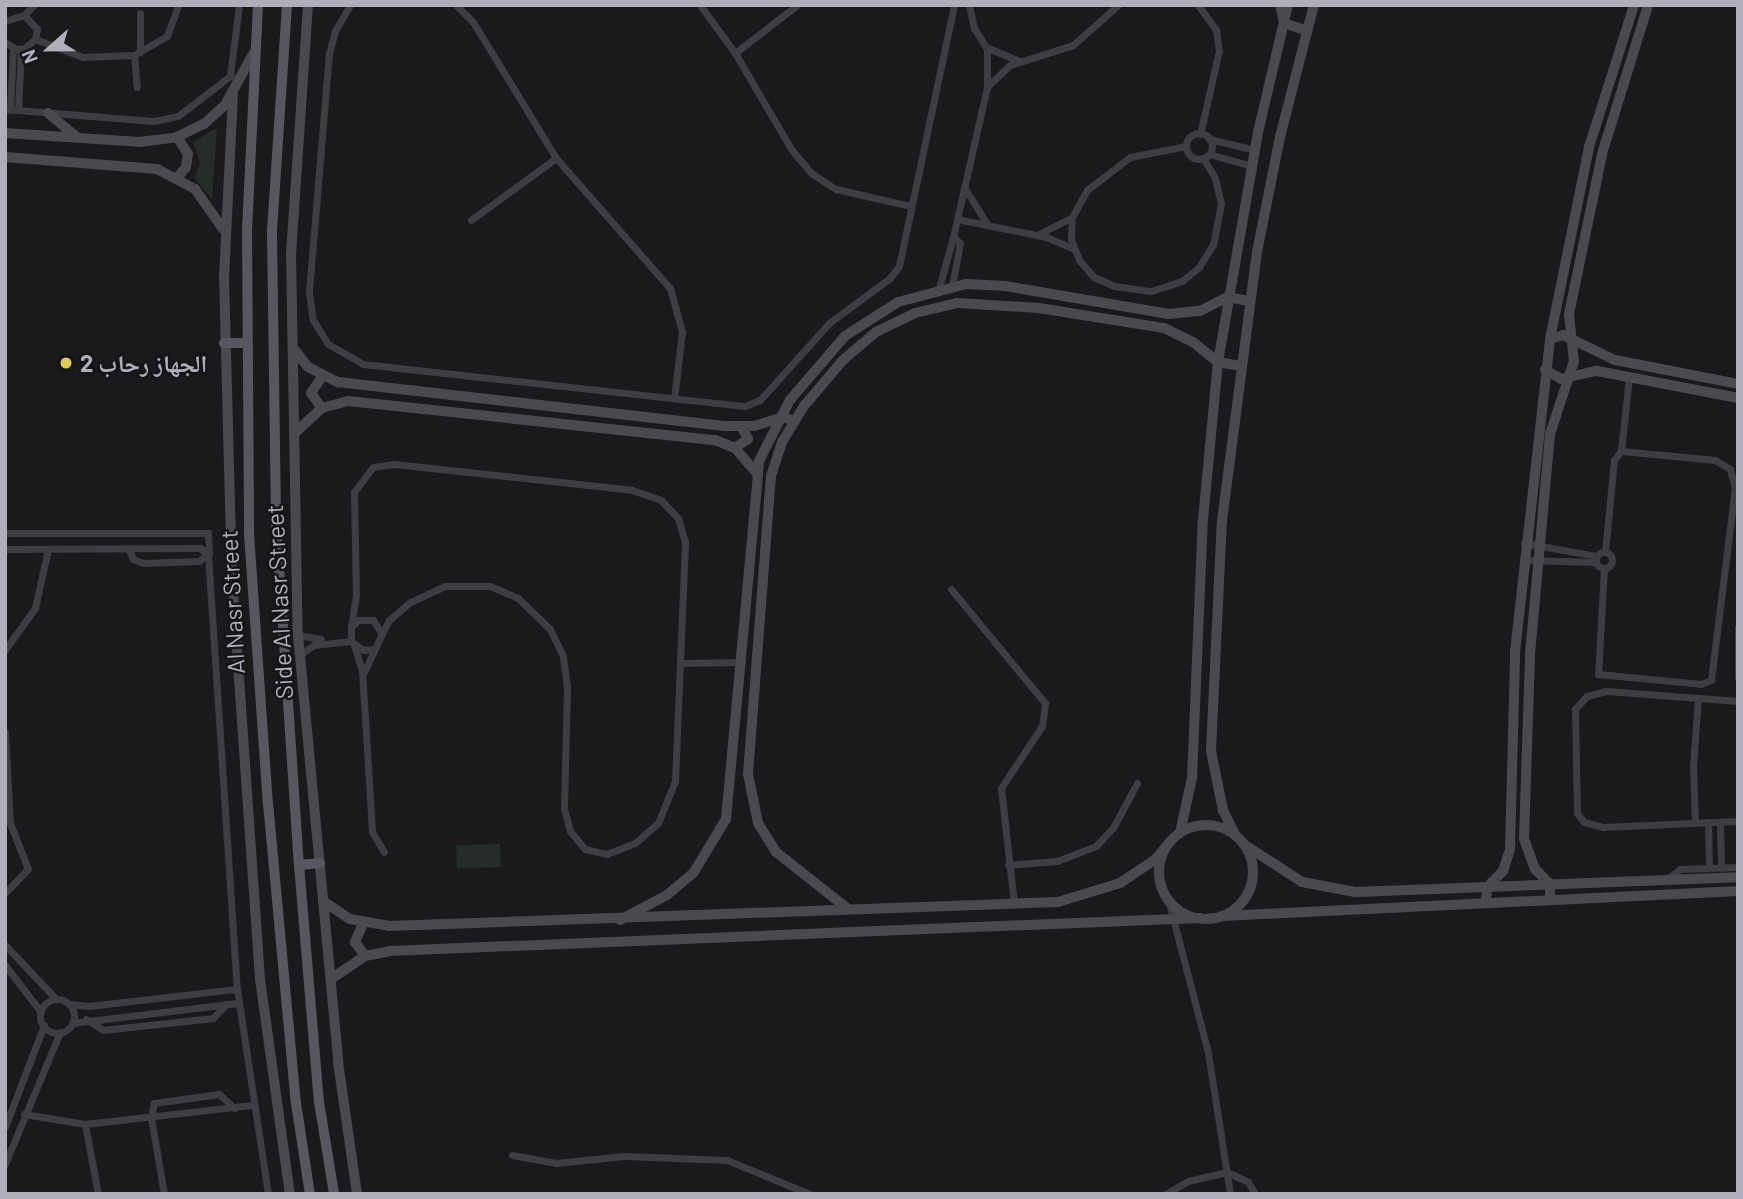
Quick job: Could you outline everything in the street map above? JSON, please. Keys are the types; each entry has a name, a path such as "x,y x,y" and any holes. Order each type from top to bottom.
{"main road":[{"name":"Al Nasr Street","path":"258,5 253,54 246,343 249,534 260,709 296,1103 310,1194"},
{"name":"Al Nasr Street","path":"287,5 274,179 272,337 279,595 319,1102 334,1194"},
{"path":"225,343 246,343"},
{"path":"299,865 320,863"}],"street":[{"path":"5,21 24,15 34,5"},
{"path":"17,49 35,39 83,57 137,54 167,36 178,5"},
{"path":"17,49 11,110 154,121 178,116 230,76 239,5"},
{"name":"Side Al Nasr Street","path":"308,5 292,219 298,635 331,979 357,1194"},
{"path":"350,5 335,31 329,53 309,293 313,320 328,344 363,364 745,406 760,400 829,323 895,273 954,5"},
{"path":"456,5 473,22 556,158 670,288 682,332 674,400"},
{"path":"700,5 735,53 791,149 811,173 836,188 911,206"},
{"path":"735,53 797,5"},
{"path":"939,288 986,87 986,47 974,28 969,5"},
{"path":"1198,5 1216,30 1219,51 1200,134"},
{"path":"1280,5 1284,23"},
{"path":"1180,833 1192,778 1202,548 1218,362 1255,150 1288,5"},
{"path":"1314,5 1280,137 1249,301 1222,521 1211,751 1223,810 1236,836 1244,845 1302,882 1328,889 1487,887 1738,877"},
{"path":"1486,902 1487,887 1503,871 1510,849 1515,652 1524,543 1550,338 1589,146 1634,5"},
{"path":"1550,900 1550,884 1535,869 1524,838 1537,560 1550,434 1575,342 1569,314 1602,154 1648,5"},
{"path":"986,87 1001,71 1020,61 1073,45 1117,6"},
{"path":"137,87 139,13"},
{"path":"24,15 35,24 35,39"},
{"path":"1284,23 1307,32"},
{"path":"5,42 17,49"},
{"path":"986,47 1020,61"},
{"path":"5,133 149,142 177,137 211,118 233,94 253,54"},
{"name":"Side Al Nasr Street","path":"233,94 225,236 225,343 243,764 260,979 290,1194"},
{"path":"48,113 78,138"},
{"path":"1186,146 1191,136 1200,134 1209,139 1255,150"},
{"path":"177,137 188,154 186,167 178,177"},
{"path":"1186,146 1119,162 1087,190 1072,218 1074,249 1094,276 1114,286 1151,291 1182,281 1206,258 1219,222 1219,189 1206,156 1209,139"},
{"path":"1186,146 1193,157 1206,156 1252,166"},
{"path":"5,157 135,166 178,177 210,204 225,236"},
{"path":"471,220 556,158"},
{"path":"964,186 987,225"},
{"path":"1036,235 1072,218"},
{"path":"957,219 1036,235 1074,249"},
{"path":"952,286 960,243 953,237"},
{"path":"620,920 676,888 700,864 721,832 732,791 756,472 779,417 830,351 853,330 898,302 952,286 1005,286 1169,314 1200,310 1228,297 1249,301"},
{"path":"848,909 776,852 758,823 750,792 749,737 771,476 794,421 843,360 876,332 915,313 957,303 1016,305 1164,328 1193,342 1218,362 1240,366"},
{"path":"1550,338 1563,335 1615,360 1738,384"},
{"path":"293,345 308,368 321,377 741,427 779,417 794,421"},
{"path":"1545,370 1555,378 1597,371 1738,398"},
{"path":"321,377 311,393 322,408"},
{"path":"1523,560 1596,559 1605,551 1614,460 1621,451 1629,377"},
{"path":"295,432 322,408 348,401 715,440 735,448 756,472 771,476"},
{"path":"735,448 748,439 741,427"},
{"path":"1605,551 1612,560 1604,568 1598,674 1701,684 1711,680 1715,673 1734,476 1715,460 1621,451"},
{"path":"351,627 370,619 394,614 431,590 475,584 518,598 541,617 558,642 566,671 566,820 576,841 595,853 607,854 635,844 666,810 675,781 683,530 671,508 637,491 394,464 373,467 354,492 356,596 351,627 352,641 363,680 372,832 384,852"},
{"path":"175,529 176,547"},
{"path":"208,555 200,548 176,547 8,549 8,533 175,529 207,531 237,989 268,1194"},
{"path":"91,549 92,531"},
{"path":"1524,543 1596,559 1604,568"},
{"path":"128,548 133,559 143,564 199,561 208,555"},
{"path":"5,650 35,608 48,549"},
{"path":"951,589 1045,702 1042,726 1001,788 1014,904"},
{"path":"356,596 382,634"},
{"path":"363,680 373,649 394,614"},
{"path":"1738,626 1738,678"},
{"path":"298,635 313,640 352,641 373,649"},
{"path":"300,656 314,645 352,641"},
{"path":"680,663 742,662"},
{"path":"1738,701 1606,691 1587,696 1575,709 1577,813 1584,822 1603,827 1738,821"},
{"path":"1695,823 1693,767 1698,698"},
{"path":"5,732 11,827 28,869 5,893"},
{"path":"1008,865 1057,861 1096,846 1113,828 1137,783"},
{"path":"1708,822 1709,868"},
{"path":"1720,822 1721,867"},
{"path":"323,901 363,924 620,920 1058,902 1100,892 1139,872 1180,833 1203,825 1236,836"},
{"path":"1170,842 1160,876 1174,919 1208,1053 1230,1194"},
{"path":"1222,916 1249,892 1253,868 1244,845"},
{"path":"1666,880 1676,870 1738,867"},
{"path":"331,979 365,956 390,951 1199,918 1738,891"},
{"path":"1168,899 1199,918"},
{"path":"363,924 355,942 365,956"},
{"path":"5,944 56,999 69,1004 89,1006 237,989"},
{"path":"5,965 41,1012 44,1025 9,1106 5,1127"},
{"path":"196,994 197,1007"},
{"path":"41,1012 56,999"},
{"path":"5,1164 60,1032 72,1023 86,1019 239,1003"},
{"path":"69,1004 72,1023"},
{"path":"86,1019 103,1030 213,1018 226,1004"},
{"path":"44,1025 60,1032"},
{"path":"164,1194 151,1117 153,1103 223,1095 234,1108"},
{"path":"24,1114 85,1125 253,1105"},
{"path":"85,1125 98,1194"},
{"path":"512,1155 556,1163 624,1156 727,1160 810,1194"},
{"path":"1165,1194 1197,1178 1227,1172 1248,1182 1255,1194"}],"shaded area":[{"path":"217,128 212,199 194,178 200,163 193,142"},
{"path":"500,844 501,867 457,869 456,846"}],"place":[{"name":"الجهاز رحاب 2","path":"66,363"}]}
